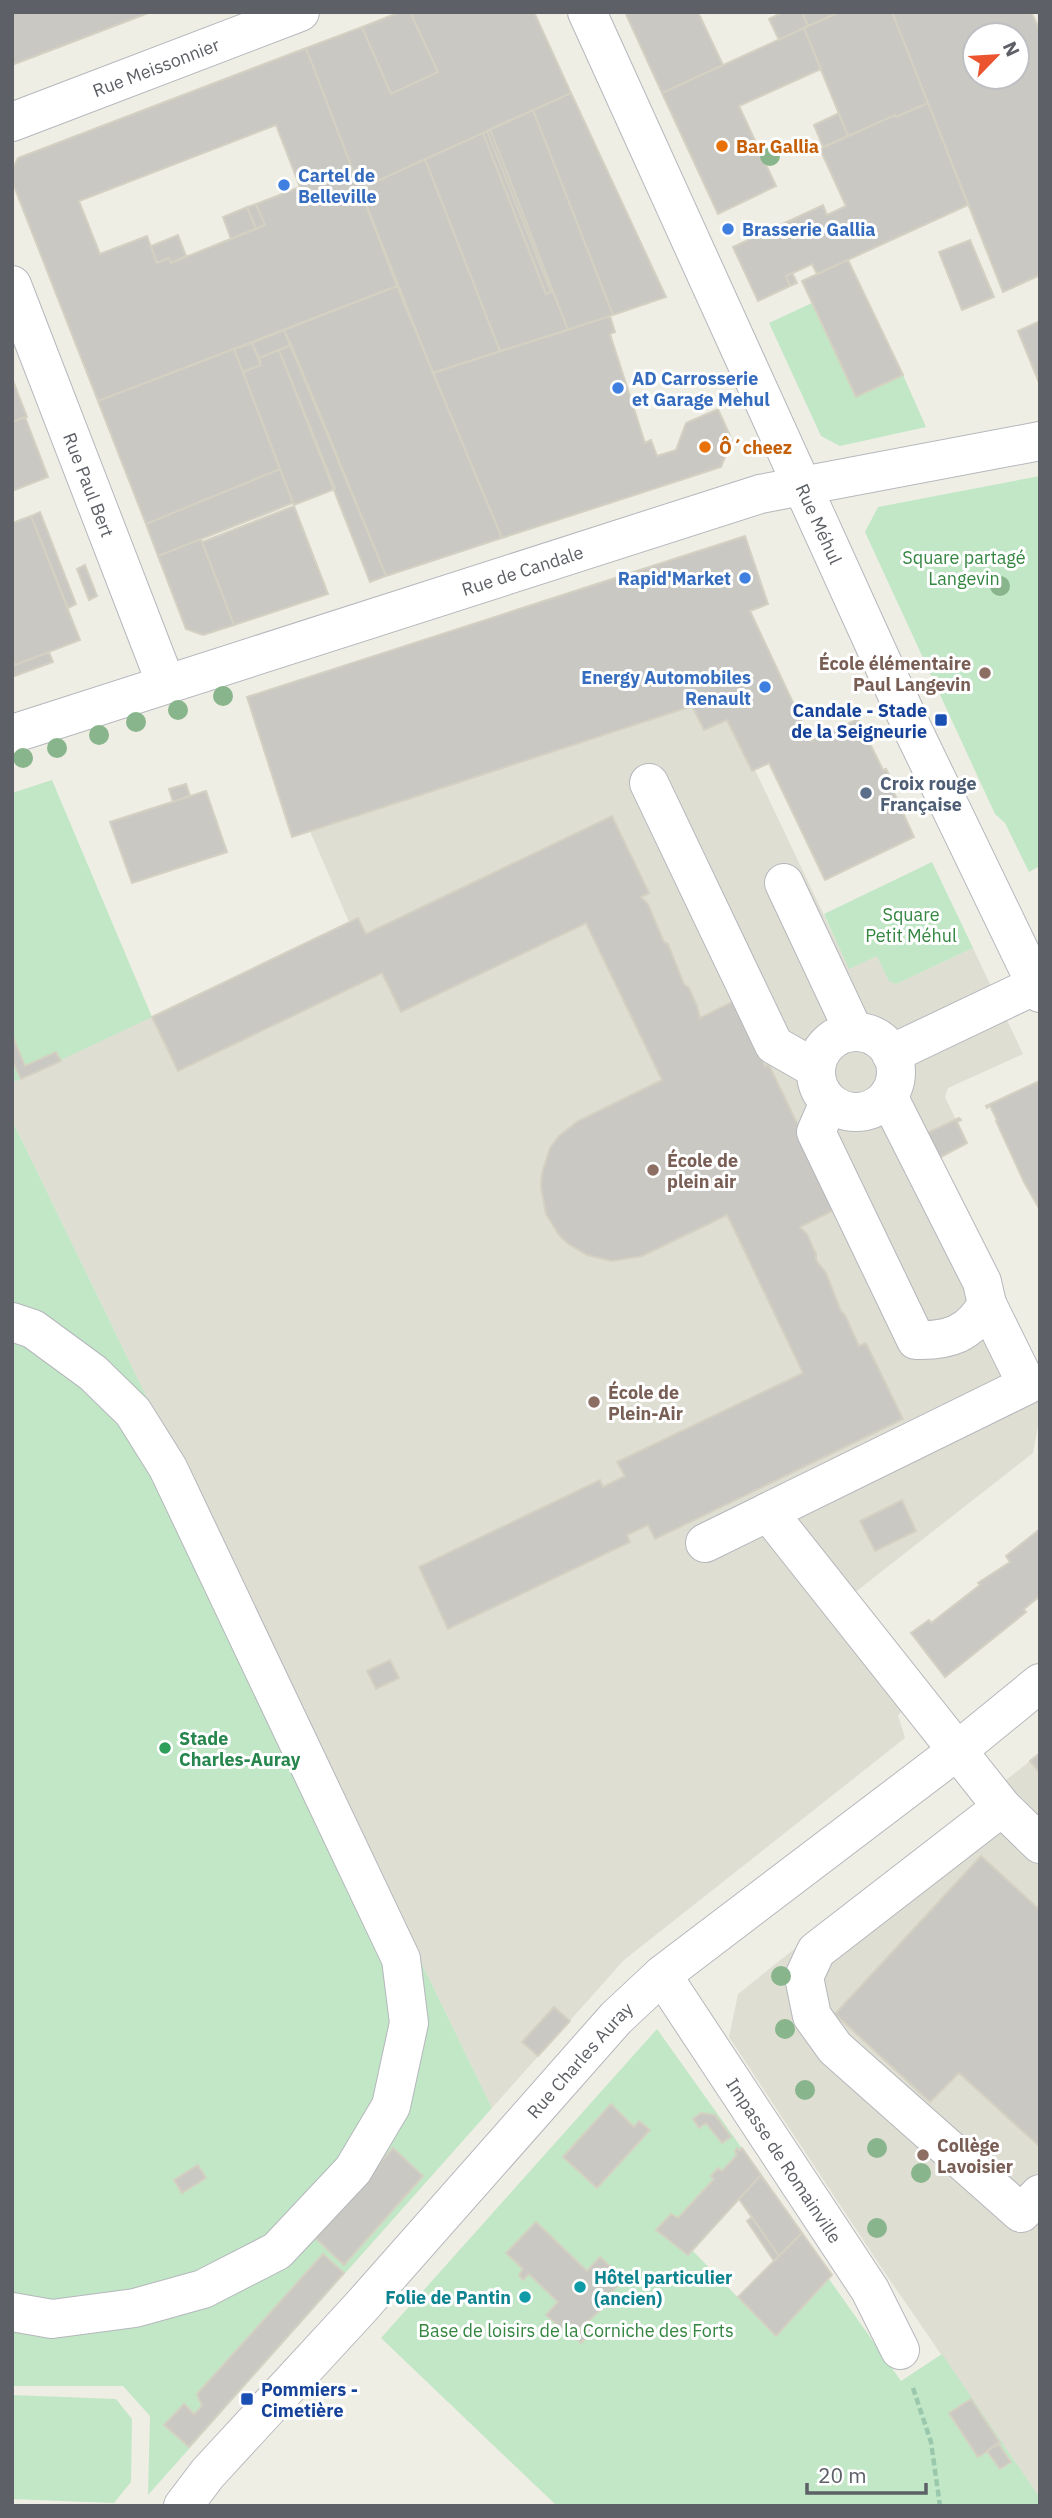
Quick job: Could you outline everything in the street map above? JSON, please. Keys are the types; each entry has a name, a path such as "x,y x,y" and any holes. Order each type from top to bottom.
{"street":[{"name":"Rue Meissonnier","path":"12,122 300,12"},
{"name":"Rue Méhul","path":"587,12 913,730 1038,989"},
{"name":"Rue Paul Bert","path":"12,285 166,684"},
{"name":"Rue de Candale","path":"12,734 760,494 1040,441"},
{"path":"649,783 774,1045 823,1085 849,1111 860,1111 880,1104 888,1096 896,1071 891,1054 880,1040 872,1035 854,1032 832,1039 818,1058 823,1085 816,1132 916,1340 938,1341 953,1337 980,1316 987,1304"},
{"path":"784,883 854,1032"},
{"path":"891,1054 1038,989"},
{"path":"705,1543 1027,1385 987,1304 982,1283 888,1096"},
{"path":"12,1322 33,1329 93,1373 133,1412 168,1468 401,1959 409,2023 391,2106 353,2169 276,2250 203,2289 135,2308 52,2319 12,2312"},
{"path":"768,1512 1002,1807 1040,1844"},
{"name":"Rue Charles Auray","path":"183,2506 208,2473 361,2307 617,2018 662,1975 957,1750 1040,1683"},
{"path":"1002,1807 816,1951 804,1977 812,2016 835,2048 1021,2213 1040,2194"},
{"name":"Impasse de Romainville","path":"662,1975 870,2290 900,2350"}],"path":[{"path":"900,2350 931,2442 940,2506"}],"shaded area":[{"name":"École de Plein-Air","path":"692,706 704,730 727,720 752,770 755,770 849,968 877,956 889,980 896,984 973,948 1023,1054 948,1088 945,1097 956,1120 927,1133 1040,1373 1040,1415 1033,1453 849,1597 923,1694 898,1715 905,1738 624,1960 492,2108 12,1120 12,1083 349,922 310,831"},
{"name":"Collège Lavoisier","path":"1040,1753 1040,2498 885,2273 729,2037 738,1994"}],"green space":[{"path":"812,303 856,397 903,375 926,427 840,446 821,436 769,323"},
{"name":"Square partagé Langevin","path":"1040,476 1040,866 1029,872 1005,823 995,814 865,532 878,507"},
{"path":"52,780 152,1017 12,1083 12,793"},
{"name":"Square Petit Méhul","path":"932,862 973,948 896,984 889,981 877,956 849,969 824,914"},
{"name":"Stade Charles-Auray","path":"12,1120 492,2108 148,2495 150,2416 123,2386 12,2386"},
{"name":"Base de loisirs de la Corniche des Forts","path":"657,2029 761,2175 693,2251 775,2336 829,2279 901,2381 942,2354 1040,2498 1040,2506 557,2506 381,2338"},
{"path":"12,2395 116,2399 132,2419 131,2482 114,2503 12,2499"}],"building":[{"path":"12,12 151,12 12,65"},
{"path":"400,12 410,12 438,72 391,94 362,27"},
{"path":"410,12 534,12 571,93 360,189 306,48 362,27 391,94 438,72"},
{"path":"625,12 698,12 723,65 662,93"},
{"path":"783,12 802,12 808,26 779,40 769,19"},
{"path":"802,12 840,12 808,26"},
{"path":"840,12 892,12 928,103 848,136 804,28"},
{"path":"892,12 1031,12 1040,30 1040,275 1003,292"},
{"name":"Bar Gallia","path":"804,28 821,69 739,106 776,186 718,214 662,93"},
{"path":"306,48 397,286 98,401 12,181 12,170 18,158","holes":["276,125 300,187 256,204 265,225 171,263 169,258 157,263 147,236 100,254 79,201"]},
{"path":"571,93 666,297 613,315 533,110"},
{"path":"928,103 968,205 817,274 812,264 786,276 790,286 758,301 733,247 823,205 827,215 846,206 820,149"},
{"path":"533,110 613,315 568,330 490,129"},
{"path":"839,113 848,136 823,147 814,125"},
{"path":"490,129 568,330 500,351 425,159 483,133 546,294 551,292 487,131"},
{"path":"487,131 551,292 546,294 483,133"},
{"path":"425,159 500,351 433,373 360,189"},
{"path":"256,204 265,225 256,229 247,207"},
{"path":"247,207 256,229 231,239 223,217"},
{"path":"178,235 186,256 171,263 169,258 157,263 151,246"},
{"path":"970,240 994,297 962,310 939,252"},
{"path":"848,260 903,375 856,397 802,281"},
{"path":"792,273 797,283 790,286 786,276"},
{"path":"397,286 502,538 386,576 284,330"},
{"path":"610,316 615,332 610,334 645,443 651,440 657,456 676,450 686,423 718,409 732,440 721,467 502,538 433,373"},
{"path":"1040,321 1040,385 1018,331"},
{"path":"284,330 291,345 259,358 252,343"},
{"path":"252,343 261,365 243,372 234,349"},
{"path":"291,345 386,576 370,582 279,350"},
{"path":"234,349 280,469 146,524 98,401"},
{"path":"279,350 335,489 294,505 243,372 261,365 259,358"},
{"path":"12,378 27,417 12,422"},
{"path":"25,417 48,477 12,491 12,422"},
{"path":"280,469 293,503 158,556 146,524"},
{"path":"294,506 328,594 234,625 202,542"},
{"path":"40,512 76,604 68,608 31,516"},
{"path":"31,516 80,640 15,665 12,659 12,523"},
{"path":"745,536 768,604 750,611 811,741 858,719 883,770 886,769 894,784 891,786 914,837 825,880 769,763 752,771 727,720 704,730 692,706 292,837 247,697"},
{"path":"201,539 234,625 203,635 186,629 158,556"},
{"path":"85,565 97,596 89,600 77,569"},
{"path":"49,652 53,662 12,677 12,659 15,665"},
{"path":"186,784 190,796 173,802 169,789"},
{"path":"206,791 227,852 132,883 110,822"},
{"path":"612,816 649,893 641,897 648,904 664,942 668,944 700,1018 734,1001 765,1066 769,1065 806,1142 834,1210 800,1227 807,1234 816,1260 826,1273 859,1346 866,1343 903,1419 655,1539 648,1525 627,1535 630,1542 448,1629 419,1567 600,1480 603,1487 625,1476 617,1462 803,1373 727,1215 642,1256 612,1261 587,1255 567,1243 546,1214 541,1187 542,1173 550,1148 559,1136 578,1121 662,1080 586,923 401,1012 382,973 178,1071 152,1017 358,918 366,934"},
{"path":"12,1035 25,1066 56,1052 61,1061 21,1079 12,1060"},
{"path":"1037,1082 1040,1088 1040,1210 1024,1182 990,1106 986,1106"},
{"path":"959,1118 961,1120 957,1122 967,1143 939,1158 927,1133"},
{"path":"902,1500 916,1531 875,1551 860,1521"},
{"path":"1040,1529 1040,1596 1024,1609 1026,1612 945,1677 911,1633 929,1620 931,1623 980,1585 978,1583 1010,1562 1006,1556"},
{"path":"390,1660 399,1678 376,1689 367,1671"},
{"path":"1040,1753 1040,1773 1030,1761"},
{"path":"981,1856 1040,1910 1040,2147 959,2073 930,2102 835,2014"},
{"path":"554,2007 570,2021 538,2056 522,2042"},
{"path":"611,2104 634,2127 639,2121 650,2130 597,2188 563,2157"},
{"path":"701,2113 715,2115 731,2137 722,2143 706,2123 699,2128 693,2119"},
{"path":"393,2148 423,2176 344,2265 313,2236"},
{"path":"737,2148 740,2151 742,2148 761,2175 688,2255 656,2230 671,2214 678,2218 714,2179 711,2176 718,2168 722,2171 737,2155"},
{"path":"198,2165 206,2178 182,2193 174,2180"},
{"path":"761,2175 802,2233 779,2256 739,2199"},
{"path":"752,2217 779,2256 774,2261 747,2221"},
{"name":"Hôtel particulier (ancien)","path":"536,2222 587,2271 600,2257 624,2279 604,2301 607,2304 571,2337 546,2315 558,2302 529,2274 523,2280 519,2275 523,2269 506,2253"},
{"path":"802,2233 832,2275 776,2336 738,2297"},
{"path":"323,2254 344,2273 189,2447 164,2425 184,2404 194,2414 202,2406 197,2394"},
{"path":"585,2323 593,2330 581,2343 573,2335"},
{"path":"971,2399 1000,2443 978,2457 949,2413"},
{"path":"998,2443 1011,2462 1000,2469 987,2451"}],"place":[{"name":"Bar Gallia","path":"722,146"},
{"name":"Cartel de Belleville","path":"284,185"},
{"name":"Brasserie Gallia","path":"728,229"},
{"name":"AD Carrosserie et Garage Mehul","path":"618,388"},
{"name":"Ô´cheez","path":"705,447"},
{"name":"Rapid'Market","path":"745,578"},
{"name":"École élémentaire Paul Langevin","path":"985,673"},
{"name":"Energy Automobiles Renault","path":"765,687"},
{"name":"Candale - Stade de la Seigneurie","path":"941,720"},
{"name":"Croix rouge Française","path":"866,793"},
{"name":"École de plein air","path":"653,1170"},
{"name":"École de Plein-Air","path":"594,1402"},
{"name":"Stade Charles-Auray","path":"165,1748"},
{"name":"Collège Lavoisier","path":"923,2155"},
{"name":"Hôtel particulier (ancien)","path":"580,2287"},
{"name":"Folie de Pantin","path":"525,2297"},
{"name":"Pommiers - Cimetière","path":"247,2399"}]}
